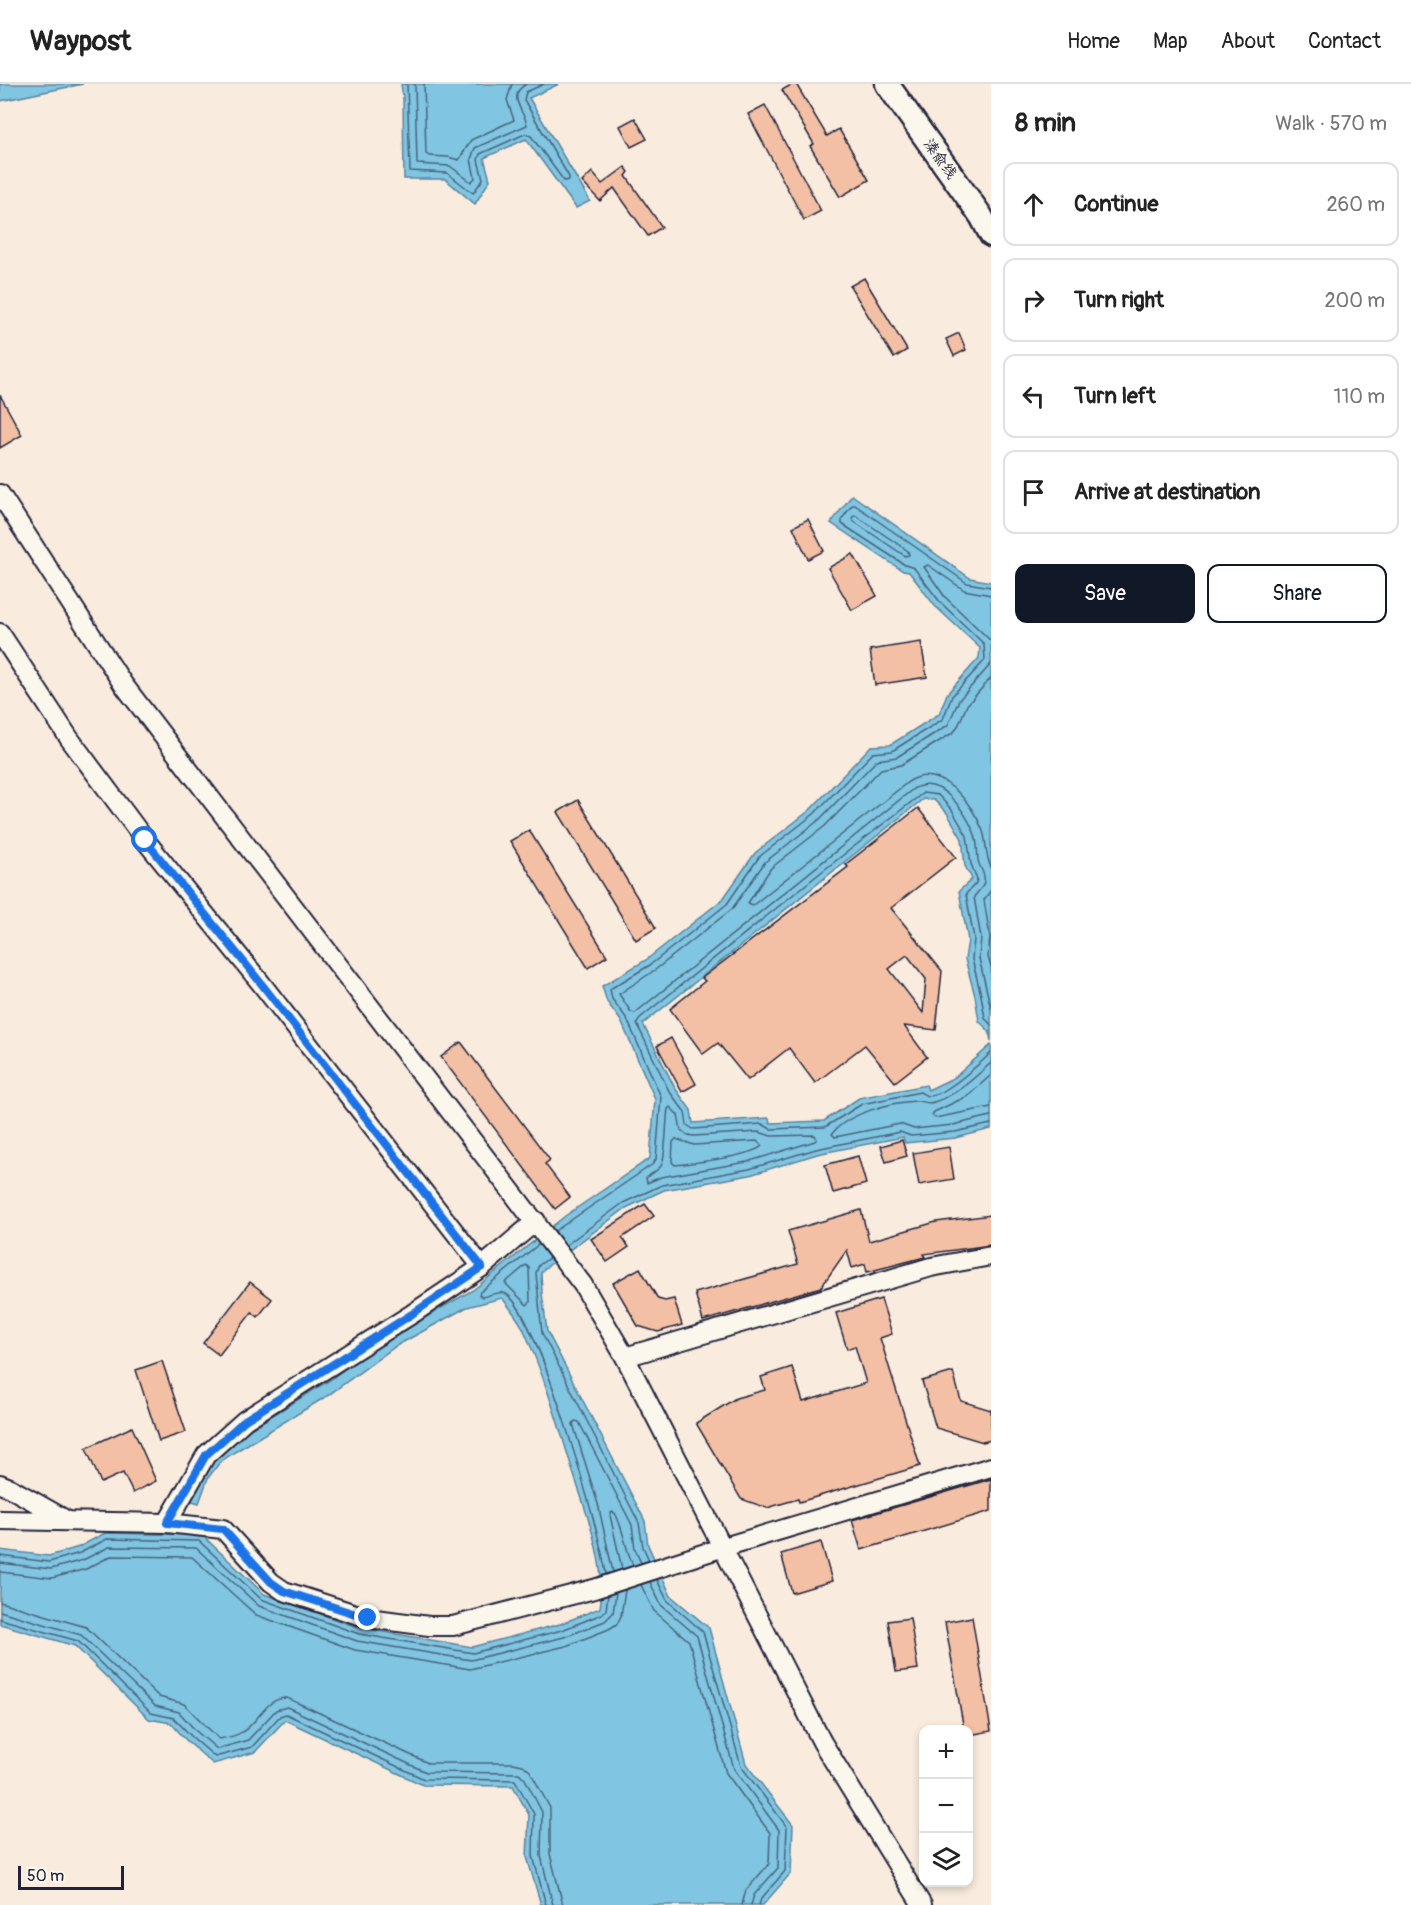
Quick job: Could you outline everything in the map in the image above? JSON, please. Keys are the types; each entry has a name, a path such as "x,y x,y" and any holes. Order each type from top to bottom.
{"main road":[{"name":"溱俞线","path":"887,84 988,221"}],"street":[{"path":"0,494 123,684 583,1285 626,1357 822,1742 922,1905"},
{"path":"0,633 69,738 145,840 260,982 482,1267"},
{"path":"167,1523 206,1455 245,1420 482,1267 536,1221"},
{"path":"626,1357 931,1267 991,1256"},
{"path":"0,1520 167,1523 223,1529 271,1582 284,1591 368,1618 429,1626 453,1626 594,1589 724,1547 991,1467"},
{"path":"0,1484 69,1522"}],"water":[{"path":"0,84 83,84 0,101"},
{"path":"401,84 559,84 529,98 590,201 576,208 526,139 484,158 490,180 475,204 445,179 404,179"},
{"path":"852,495 970,578 991,582 991,1041 989,1031 979,1021 965,959 968,940 959,891 972,879 965,866 962,839 947,813 934,800 923,799 643,1024 675,1088 691,1110 693,1123 769,1118 770,1123 824,1121 859,1098 926,1085 928,1090 955,1077 991,1045 991,1129 956,1138 905,1143 903,1137 817,1154 750,1175 664,1190 626,1208 541,1273 547,1331 645,1521 648,1545 671,1596 709,1628 746,1764 793,1825 791,1873 763,1905 541,1905 527,1857 529,1815 513,1786 423,1785 285,1720 255,1752 213,1764 171,1723 149,1719 75,1646 0,1624 0,1550 49,1556 79,1547 105,1533 202,1535 264,1594 360,1628 472,1647 560,1624 600,1608 601,1575 585,1507 531,1346 521,1324 502,1298 467,1307 396,1346 327,1396 220,1462 208,1478 199,1503 192,1501 199,1468 212,1453 330,1380 375,1346 473,1290 565,1216 650,1158 655,1099 621,1021 607,1002 602,986 646,960 723,899 755,853 810,810 871,746 890,745 939,714 947,694 979,658 980,648 935,606 909,572 903,571 831,523"}],"building":[{"path":"796,84 827,136 839,129 869,180 840,197 810,146 814,144 782,90"},
{"path":"765,105 821,211 804,220 748,114"},
{"path":"635,118 647,139 631,147 620,126"},
{"path":"625,167 629,172 626,176 662,227 648,236 614,188 600,201 582,182 592,172 602,184"},
{"path":"864,278 907,350 894,358 850,286"},
{"path":"959,333 966,350 954,356 946,339"},
{"path":"0,395 22,435 0,448"},
{"path":"808,519 824,551 808,559 793,527"},
{"path":"853,554 877,596 852,610 828,568"},
{"path":"921,642 927,677 875,685 870,650"},
{"path":"578,800 656,928 636,940 558,812"},
{"path":"918,808 956,857 891,908 942,971 936,1030 904,1026 927,1057 895,1082 865,1045 815,1083 789,1048 748,1080 718,1043 703,1054 670,1009 705,981 702,978 848,867 846,864","holes":["907,955 926,979 923,1013 889,969"]},
{"path":"529,830 607,956 588,968 510,841"},
{"path":"671,1038 696,1084 682,1092 657,1046"},
{"path":"461,1042 550,1160 545,1164 570,1197 555,1209 441,1057"},
{"path":"902,1140 907,1156 886,1162 881,1146"},
{"path":"949,1147 954,1179 919,1185 913,1153"},
{"path":"858,1156 866,1184 833,1193 825,1165"},
{"path":"645,1204 654,1216 622,1238 629,1247 607,1262 591,1239"},
{"path":"861,1210 869,1241 936,1222 991,1215 991,1245 924,1254 925,1257 867,1272 865,1264 852,1268 847,1250 821,1287 703,1321 695,1293 798,1264 788,1231"},
{"path":"640,1268 658,1299 665,1301 674,1299 682,1325 658,1332 638,1326 613,1283"},
{"path":"250,1282 272,1299 258,1317 252,1312 219,1355 203,1343"},
{"path":"881,1299 892,1334 880,1338 920,1466 799,1502 798,1499 767,1508 741,1499 696,1423 736,1398 765,1390 761,1377 792,1367 803,1402 866,1383 855,1346 847,1349 836,1313"},
{"path":"162,1361 186,1432 159,1441 136,1370"},
{"path":"953,1372 961,1401 991,1410 991,1440 983,1442 936,1428 922,1381"},
{"path":"132,1427 156,1481 133,1493 123,1473 101,1483 86,1448"},
{"path":"991,1479 991,1511 861,1550 852,1520"},
{"path":"821,1542 832,1581 792,1593 781,1554"},
{"path":"972,1617 991,1731 973,1734 973,1725 963,1725 945,1622"},
{"path":"910,1618 918,1669 896,1672 888,1621"}],"route":[{"path":"145,840 260,982 482,1267 245,1420 206,1455 167,1523 223,1529 271,1582 284,1591 368,1618"}]}
